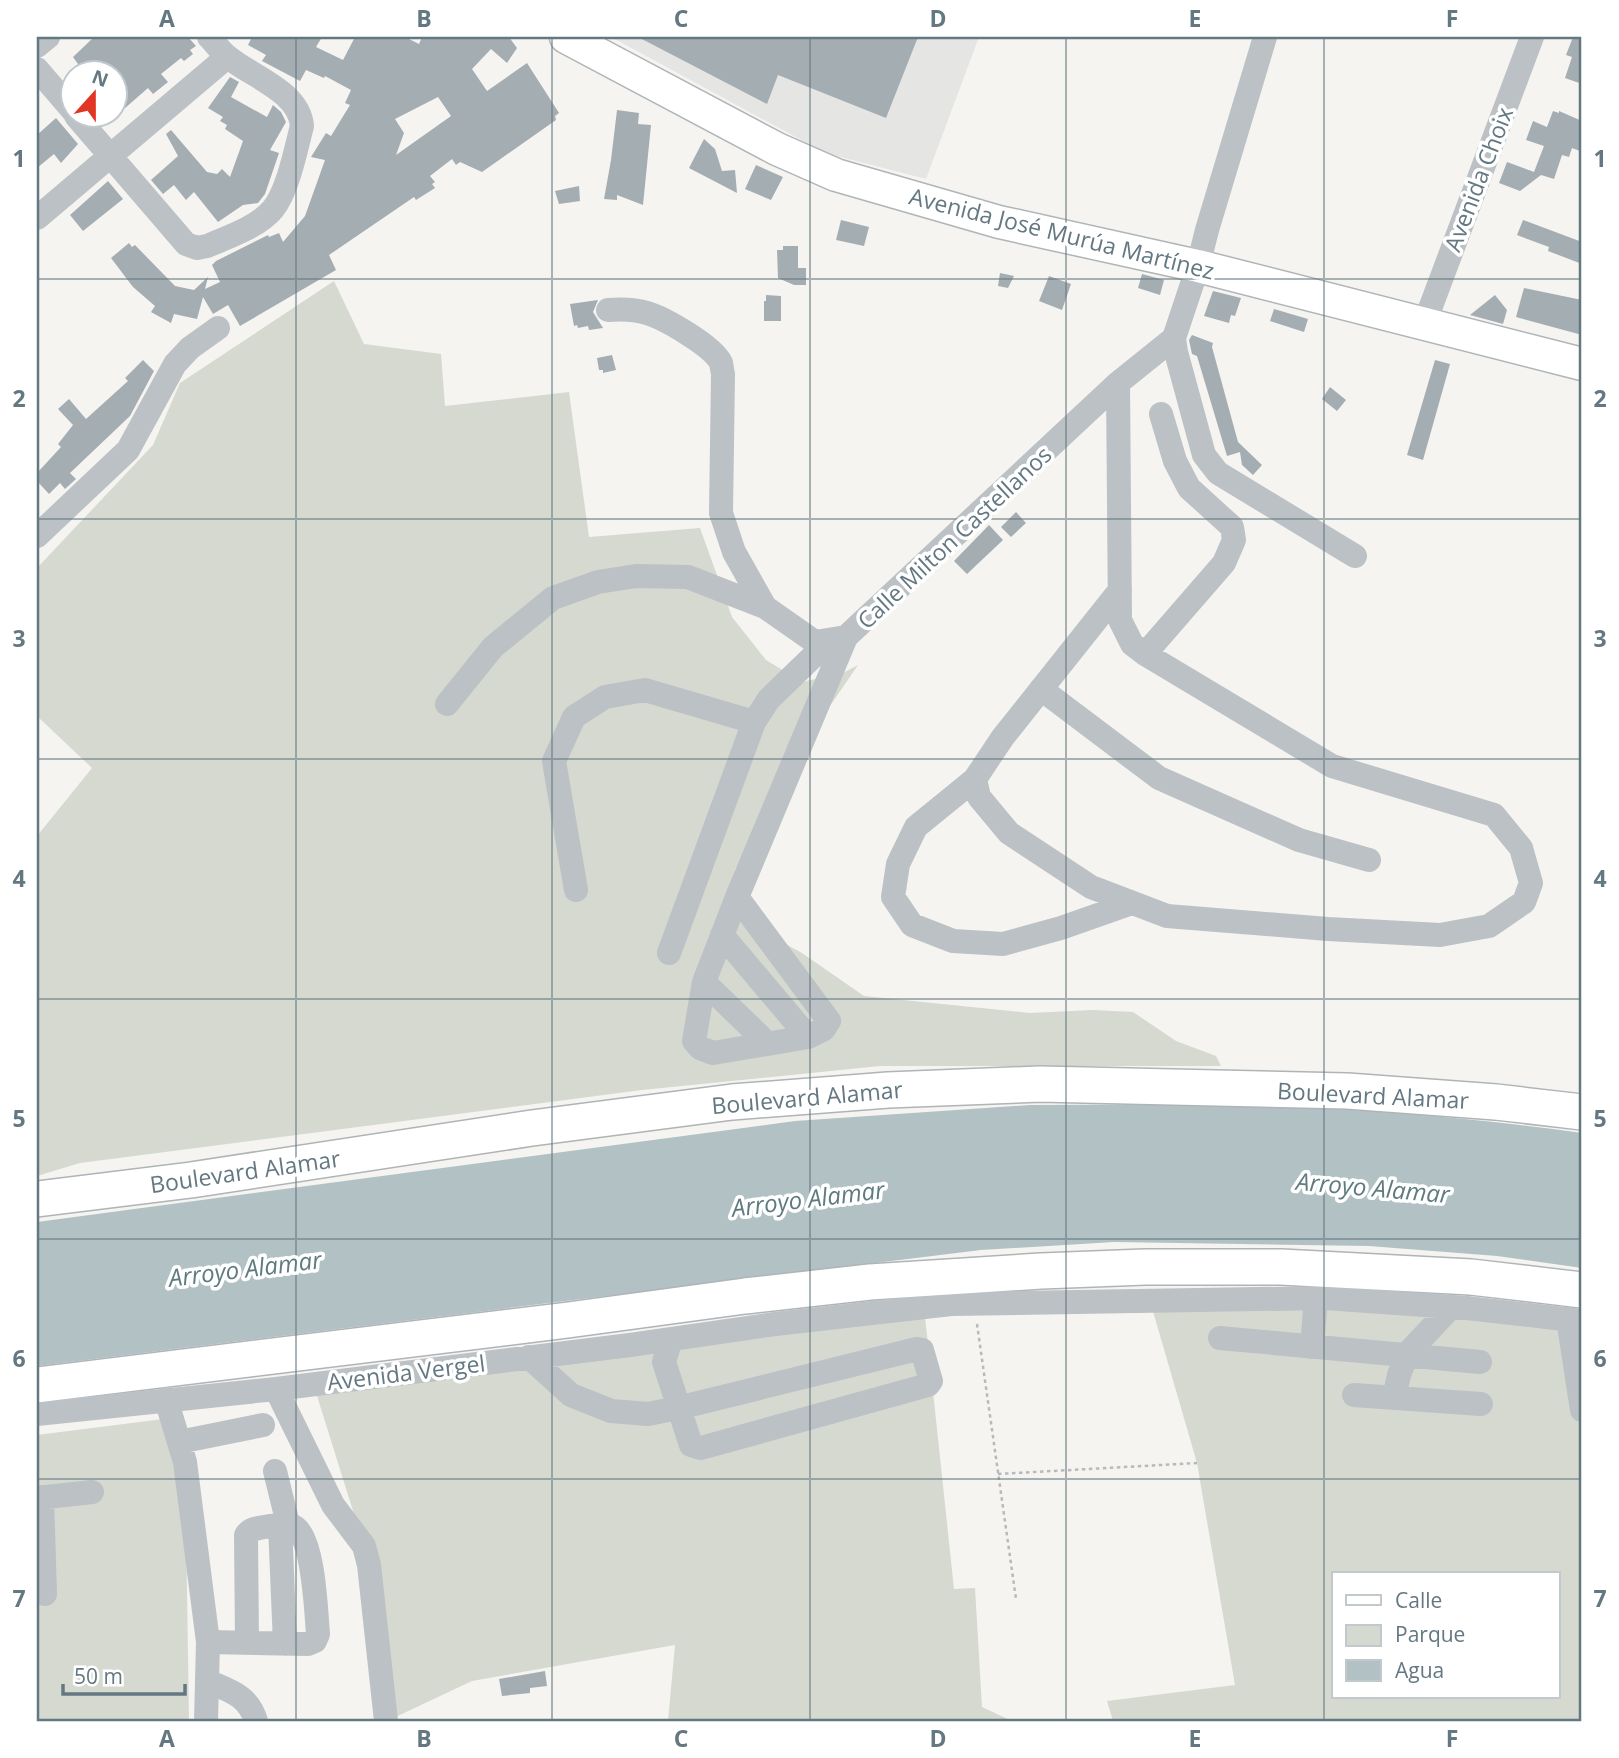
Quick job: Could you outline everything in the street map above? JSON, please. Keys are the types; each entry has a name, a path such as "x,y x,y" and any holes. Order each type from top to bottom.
{"highway":[{"name":"Boulevard Alamar","path":"37,1199 191,1180 532,1128 732,1102 888,1090 1040,1084 1347,1091 1496,1102 1582,1112"},
{"path":"37,1385 870,1282 1145,1267 1281,1267 1471,1277 1577,1310"}],"main road":[{"name":"Avenida José Murúa Martínez","path":"566,37 777,149 836,175 999,222 1198,266 1582,364"}],"street":[{"path":"37,46 48,37"},
{"path":"88,130 186,244 197,248 231,235 266,216 275,207 282,192 302,126 301,115 294,105 273,87 227,57 209,37"},
{"path":"1265,37 1198,266 1174,338 1176,352 1204,455 1218,473 1355,556"},
{"name":"Avenida Choix","path":"1424,322 1532,37"},
{"path":"37,218 227,57"},
{"path":"37,69 60,96"},
{"name":"Calle Milton Castellanos","path":"608,310 644,312 659,317 692,337 721,363 721,513 734,552 765,607 815,642 838,639 1118,383 1174,338"},
{"path":"37,536 128,450 175,364 190,348 218,328"},
{"path":"975,779 979,797 1009,833 1091,887 1167,916 1440,935 1489,926 1524,902 1531,883 1521,848 1494,815 1332,766 1145,654 1132,643 1120,620 1118,383"},
{"path":"1145,654 1224,563 1234,540 1232,527 1189,488 1175,461 1161,414"},
{"path":"447,704 493,647 553,598 598,582 636,576 688,577 765,607"},
{"path":"1120,590 1003,737 975,779 916,827 898,864 893,897 912,925 953,941 1003,944 1061,928 1132,903"},
{"path":"669,953 754,722 769,699 838,639"},
{"path":"737,897 829,1021 824,1029 808,1037 713,1053 700,1048 694,1041 704,982 722,935 838,639"},
{"path":"1041,689 1159,778 1299,840 1369,860"},
{"path":"576,890 554,761 574,717 605,698 645,690 754,722"},
{"path":"722,935 808,1037"},
{"path":"704,982 768,1044"},
{"path":"870,1282 962,1304 1316,1298 1451,1307 1577,1310 1582,1410"},
{"path":"1312,1347 1316,1298"},
{"name":"Avenida Vergel","path":"37,1413 276,1390 775,1324 962,1304"},
{"path":"1394,1398 1407,1354 1451,1307"},
{"path":"1220,1338 1480,1362"},
{"path":"530,1357 571,1395 611,1411 648,1414 678,1408 917,1349 922,1350 931,1381 928,1385 701,1448 691,1445 678,1408 664,1362 671,1339"},
{"path":"276,1390 333,1505 364,1546 369,1565 382,1714"},
{"path":"1354,1395 1481,1404"},
{"path":"166,1399 186,1462 208,1642 206,1721"},
{"path":"179,1442 264,1425"},
{"path":"208,1642 285,1644 284,1525 275,1471"},
{"path":"45,1594 39,1497 92,1492"},
{"path":"247,1643 246,1535 254,1529 284,1525"},
{"path":"207,1681 241,1696 253,1710 257,1721"}],"path":[{"path":"962,1304 998,1475 1016,1599"},
{"path":"998,1475 1197,1463"}],"shaded area":[{"path":"611,37 979,37 926,179 825,153"}],"green space":[{"path":"334,281 364,344 441,354 445,406 569,392 589,537 700,528 732,617 766,660 802,682 843,673 858,665 793,760 735,870 747,923 802,953 864,996 1030,1013 1093,1010 1133,1012 1176,1041 1216,1056 1221,1066 880,1066 642,1090 80,1163 37,1176 37,836 92,768 37,716 37,568 153,445 180,383"},
{"path":"1150,1301 1582,1321 1582,1721 1113,1721 1107,1701 1235,1685 1197,1463"},
{"path":"924,1307 954,1589 975,1588 982,1707 1012,1721 668,1721 675,1645 472,1681 387,1721 364,1546 313,1383"},
{"path":"171,1418 185,1462 189,1721 37,1721 37,1435"}],"water":[{"name":"Arroyo Alamar","path":"1243,1104 1413,1114 1582,1133 1582,1268 1497,1256 1369,1246 1114,1242 981,1250 37,1366 37,1222 795,1121 1030,1105"}],"building":[{"path":"94,37 188,37 196,46 190,50 193,54 184,61 181,58 161,74 168,82 153,94 148,88 130,104 130,60 75,60 73,57"},
{"path":"252,37 322,37 316,47 343,60 355,37 405,37 419,44 422,37 509,37 517,48 507,63 491,49 472,69 487,91 527,63 559,113 555,116 556,120 482,172 460,162 456,165 452,159 430,176 435,182 432,184 435,188 416,200 414,197 329,255 336,270 240,326 228,305 213,314 203,297 197,319 174,314 171,323 151,312 155,306 133,287 111,258 129,243 132,247 135,245 175,286 194,290 208,277 205,289 220,282 212,265 216,261 268,235 269,237 279,233 283,242 305,216 325,160 311,157 326,133 331,136 350,105 345,103 351,90 325,76 324,78 306,70 300,81 262,61 266,55 248,45","holes":["438,97 451,116 396,155 404,133 395,119"]},
{"path":"638,37 918,37 886,118 778,75 767,104"},
{"path":"1573,37 1582,37 1582,84 1565,78 1572,57 1566,55"},
{"path":"230,77 239,82 231,97 267,117 273,105 281,112 286,122 270,150 279,153 265,194 258,203 243,205 218,222 194,192 186,200 174,185 163,194 151,180 178,156 166,134 171,130 207,172 217,174 222,169 230,177 243,141 225,129 227,125 220,121 223,117 208,108"},
{"path":"617,110 639,113 638,124 651,125 643,205 617,195 617,200 604,199"},
{"path":"1553,111 1582,121 1580,151 1572,148 1569,157 1562,155 1554,179 1541,175 1520,191 1499,183 1507,162 1534,172 1544,146 1526,140 1533,121 1547,127"},
{"path":"56,118 60,123 60,130 66,130 78,144 61,163 54,154 37,168 37,135"},
{"path":"704,139 715,149 722,171 735,170 737,193 689,168"},
{"path":"756,165 783,177 771,200 745,189"},
{"path":"108,181 123,199 83,231 70,215"},
{"path":"579,186 580,201 559,204 555,191"},
{"path":"841,220 869,227 864,246 836,240"},
{"path":"1523,220 1582,242 1582,264 1517,235"},
{"path":"783,246 798,246 798,268 806,268 806,285 794,285 778,278 777,250 783,250"},
{"path":"1000,273 1014,276 1008,288 998,286"},
{"path":"1142,274 1164,280 1160,295 1138,288"},
{"path":"1049,276 1071,284 1062,310 1039,301"},
{"path":"1524,288 1582,300 1582,335 1516,317"},
{"path":"1213,291 1241,298 1235,316 1231,315 1229,323 1204,316"},
{"path":"766,295 781,296 781,321 764,321"},
{"path":"1495,295 1507,310 1503,324 1470,315"},
{"path":"598,300 593,312 603,328 589,330 588,326 574,326 570,304"},
{"path":"1274,309 1308,319 1304,332 1270,321"},
{"path":"1192,335 1213,343 1238,442 1262,465 1253,475 1242,465 1240,452 1227,456 1197,356 1192,354 1189,340"},
{"path":"612,355 616,370 603,373 603,370 599,370 597,358"},
{"path":"143,360 154,371 130,416 70,473 76,479 65,489 60,483 49,494 37,481 37,473 61,447 58,444 73,425 58,409 69,399 86,419 128,381 125,378"},
{"path":"1435,360 1450,364 1423,460 1407,455"},
{"path":"1330,387 1346,400 1337,411 1322,399"},
{"path":"1016,512 1026,523 1011,537 1001,527"},
{"path":"989,525 1003,540 967,574 954,561"},
{"path":"545,1671 547,1686 530,1688 530,1693 502,1696 499,1679"}]}
